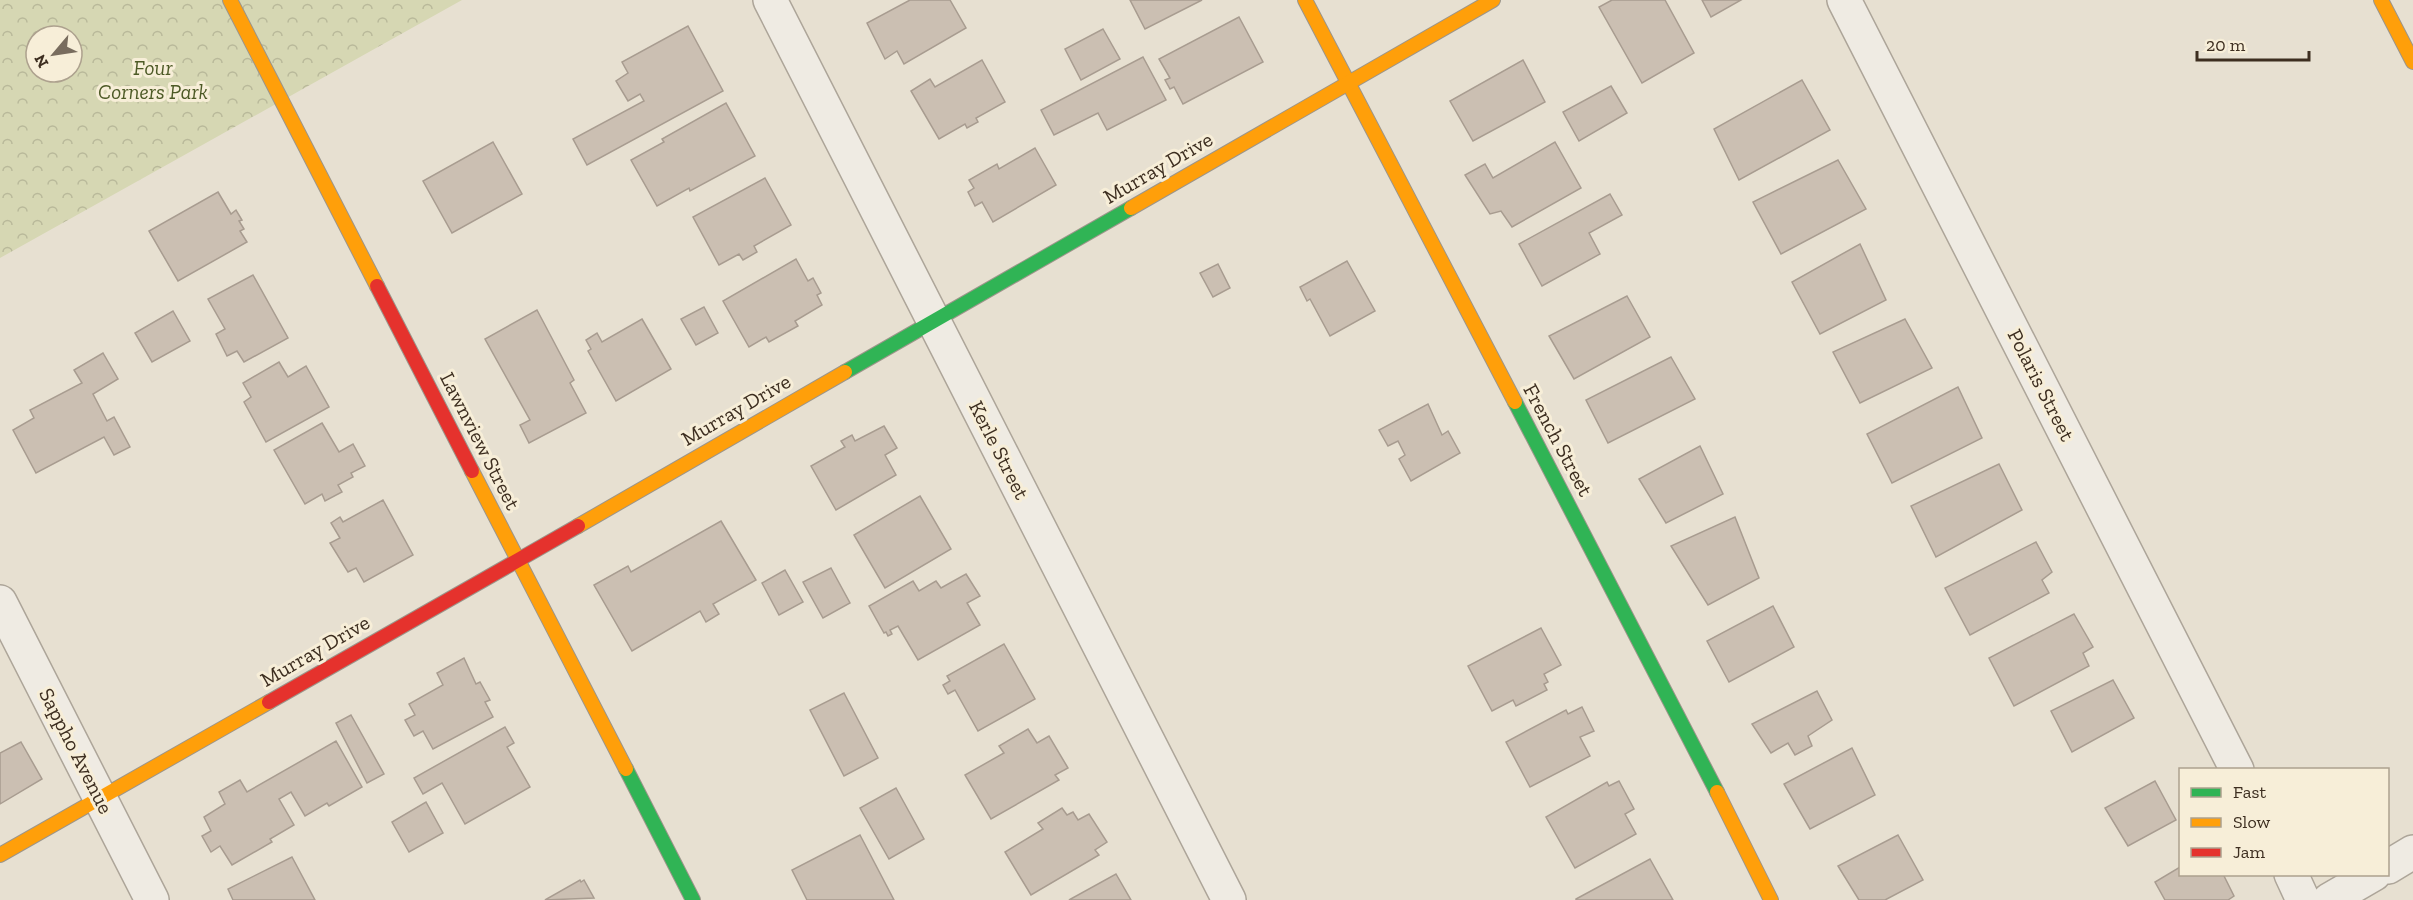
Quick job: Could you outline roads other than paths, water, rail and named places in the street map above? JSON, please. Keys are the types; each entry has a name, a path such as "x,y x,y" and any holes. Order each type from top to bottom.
{"street":[{"name":"Lawnview Street","path":"230,0 693,900"},
{"name":"Kerle Street","path":"770,0 1229,900"},
{"name":"French Street","path":"1305,0 1665,688 1771,900"},
{"name":"Murray Drive","path":"0,855 1493,0"},
{"name":"Polaris Street","path":"1844,0 2236,768"},
{"path":"2381,0 2413,62"},
{"name":"Sappho Avenue","path":"0,602 153,900"},
{"path":"2389,866 2413,852"},
{"path":"2291,876 2304,900"},
{"path":"2329,900 2371,876"}],"park label":[{"name":"Four Corners Park","path":"153,80"}]}
